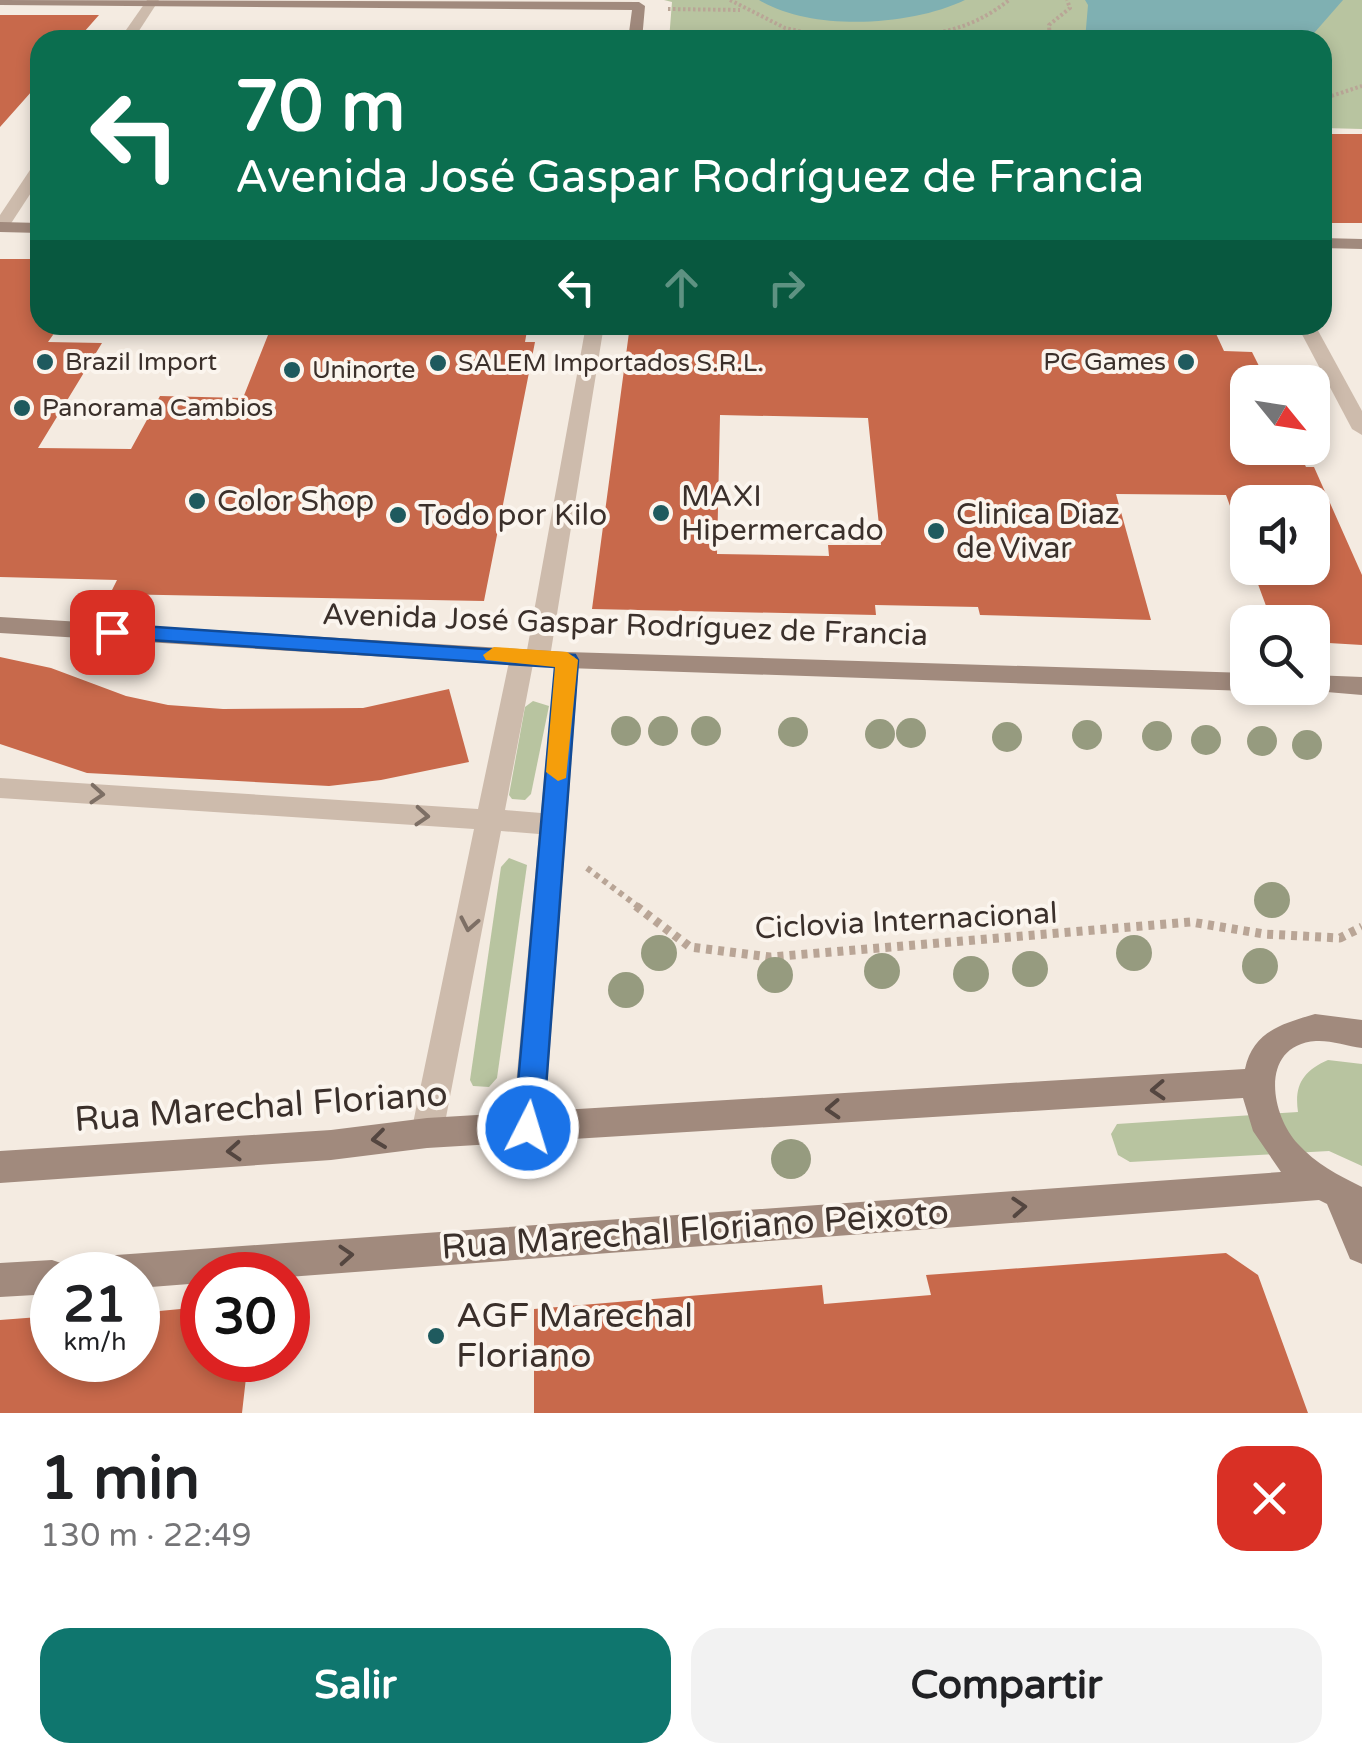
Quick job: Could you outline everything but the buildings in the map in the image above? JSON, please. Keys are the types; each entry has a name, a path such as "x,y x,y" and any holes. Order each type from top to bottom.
{"main road":[{"path":"0,1 639,5 636,30"},
{"path":"0,227 30,228"},
{"path":"1332,243 1362,244"},
{"name":"Avenida José Gaspar Rodríguez de Francia","path":"0,625 542,658 1230,681"},
{"path":"1330,685 1362,686"},
{"path":"1362,1034 1320,1028 1295,1033 1273,1046 1260,1064 1255,1083 1257,1108 1269,1135 1289,1162 1340,1195 1362,1247"},
{"path":"528,1128 1255,1083"},
{"name":"Rua Marechal Floriano","path":"0,1166 528,1128"},
{"name":"Rua Marechal Floriano Peixoto","path":"160,1270 1340,1195"},
{"path":"0,1280 30,1278"}],"street":[{"path":"133,30 152,2"},
{"path":"0,227 30,182"},
{"path":"427,1134 490,820 542,658 593,335"},
{"path":"1311,335 1362,429"},
{"path":"528,1128 553,824 542,658"},
{"path":"0,788 553,824"}],"path":[{"path":"730,0 793,30"},
{"path":"952,30 984,20 1009,0"},
{"path":"1049,30 1049,25 1070,8 1066,0"},
{"path":"639,5 746,10"},
{"path":"1332,95 1362,86"},
{"name":"Ciclovia Internacional","path":"550,856 585,866 690,947 770,956 1191,922 1264,934 1340,938 1362,927"}],"green space":[{"path":"664,0 1362,0 1362,129 1332,128 1332,30 670,30 672,2"},
{"path":"533,701 549,706 531,794 525,800 512,799 509,795 525,707"},
{"path":"509,858 527,865 497,1078 489,1087 473,1086 470,1080 501,867"},
{"path":"1328,1060 1362,1064 1362,1166 1329,1151 1130,1162 1118,1155 1111,1134 1117,1124 1298,1112 1297,1094 1302,1080"}],"water":[{"path":"759,0 965,0 917,15 862,22 806,17"},
{"path":"1085,0 1343,0 1317,30 1086,30"}],"slow traffic":[{"path":"494,655 567,660 558,772"}],"place":[{"name":"Brazil Import","path":"45,362"},
{"name":"PC Games","path":"1186,362"},
{"name":"SALEM Importados S.R.L.","path":"438,363"},
{"name":"Uninorte","path":"292,370"},
{"name":"Panorama Cambios","path":"22,408"},
{"name":"Color Shop","path":"197,501"},
{"name":"MAXI Hipermercado","path":"661,513"},
{"name":"Todo por Kilo","path":"398,515"},
{"name":"Clinica Diaz de Vivar","path":"936,531"},
{"name":"AGF Marechal Floriano","path":"436,1336"}],"route":[{"path":"112,632 567,660 528,1128"}]}
